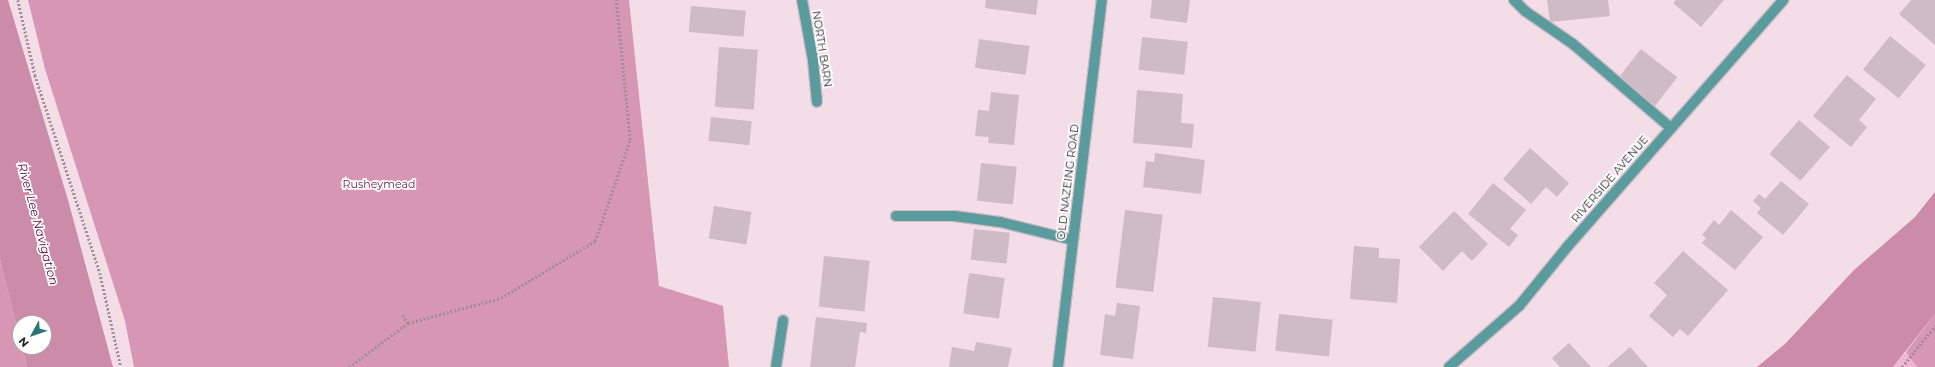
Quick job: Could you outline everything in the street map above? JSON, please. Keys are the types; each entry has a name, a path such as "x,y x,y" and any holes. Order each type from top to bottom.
{"street":[{"name":"NORTH BARN","path":"802,0 813,60 817,102"},
{"name":"OLD NAZEING ROAD","path":"1058,367 1102,0"},
{"path":"1514,0 1525,11 1573,44 1671,128"},
{"name":"RIVERSIDE AVENUE","path":"1449,367 1520,306 1568,246 1783,0"},
{"path":"896,216 954,216 1000,222 1073,240"},
{"path":"776,367 783,321"}],"path":[{"path":"18,0 35,75 100,273 121,367"},
{"path":"349,367 408,323 501,298 595,240 630,140 616,0"},
{"path":"403,316 408,323"},
{"path":"1902,367 1935,326"}],"shaded area":[{"path":"1906,352 1917,367 1893,367"}],"green space":[{"name":"Rusheymead","path":"28,0 629,0 659,286 723,306 729,367 134,367 125,321 45,69"},
{"path":"0,259 14,315 12,315 12,355 24,355 27,367 0,367"},
{"path":"1935,314 1935,367 1917,367 1906,352"}],"water":[{"name":"River Lee Navigation","path":"0,0 8,0 68,200 113,367 27,367 24,355 52,355 52,315 14,315 0,259"},
{"path":"1935,192 1935,314 1893,367 1757,367 1786,343 1854,270 1915,217"}],"building":[{"path":"986,0 1038,0 1036,15 985,8"},
{"path":"1152,0 1190,0 1187,23 1150,18"},
{"path":"1547,0 1608,0 1610,16 1550,22"},
{"path":"1676,0 1724,0 1701,27 1673,3"},
{"path":"1911,0 1935,0 1935,45 1899,14"},
{"path":"691,6 746,11 744,37 689,32"},
{"path":"1890,36 1926,65 1899,98 1863,69"},
{"path":"1142,37 1188,42 1184,75 1139,70"},
{"path":"979,39 1030,46 1025,75 975,68"},
{"path":"719,47 758,50 754,110 715,107"},
{"path":"1641,49 1677,77 1654,106 1618,78"},
{"path":"1847,75 1876,99 1859,120 1867,127 1851,147 1813,116"},
{"path":"1137,90 1183,94 1181,123 1194,124 1192,148 1133,143"},
{"path":"991,92 1019,95 1014,145 988,143 989,137 975,136 978,110 989,111"},
{"path":"711,117 752,121 749,145 708,141"},
{"path":"1799,120 1830,147 1800,181 1769,154"},
{"path":"1530,148 1569,183 1557,197 1546,187 1531,204 1503,179"},
{"path":"1155,153 1205,160 1201,194 1143,187 1146,161 1154,162"},
{"path":"981,163 1017,167 1013,205 977,201"},
{"path":"1781,181 1809,204 1783,235 1757,213 1761,208 1753,201 1759,194 1765,199"},
{"path":"1493,183 1526,210 1510,229 1518,235 1509,247 1468,214"},
{"path":"714,206 752,212 746,245 709,239"},
{"path":"1125,210 1163,215 1153,292 1115,287"},
{"path":"1731,210 1763,237 1735,270 1702,243 1706,238 1702,235 1714,220 1719,225"},
{"path":"1454,211 1488,244 1472,261 1462,251 1443,271 1419,247"},
{"path":"974,229 1010,233 1007,264 971,260"},
{"path":"1354,246 1379,248 1379,258 1400,259 1397,303 1350,299"},
{"path":"1683,251 1728,290 1688,336 1680,329 1673,337 1649,316 1667,295 1654,283"},
{"path":"824,256 870,261 864,312 819,307"},
{"path":"969,273 1005,278 999,319 963,314"},
{"path":"1213,297 1261,302 1256,352 1208,347"},
{"path":"1117,303 1140,306 1133,359 1100,355 1105,314 1115,316"},
{"path":"1279,314 1333,320 1329,356 1275,351"},
{"path":"816,317 867,323 866,333 860,332 855,367 810,367"},
{"path":"976,342 1012,348 1008,367 949,367 952,347 974,351"},
{"path":"1569,343 1591,367 1560,367 1552,358"},
{"path":"1630,347 1648,367 1607,367"}]}
